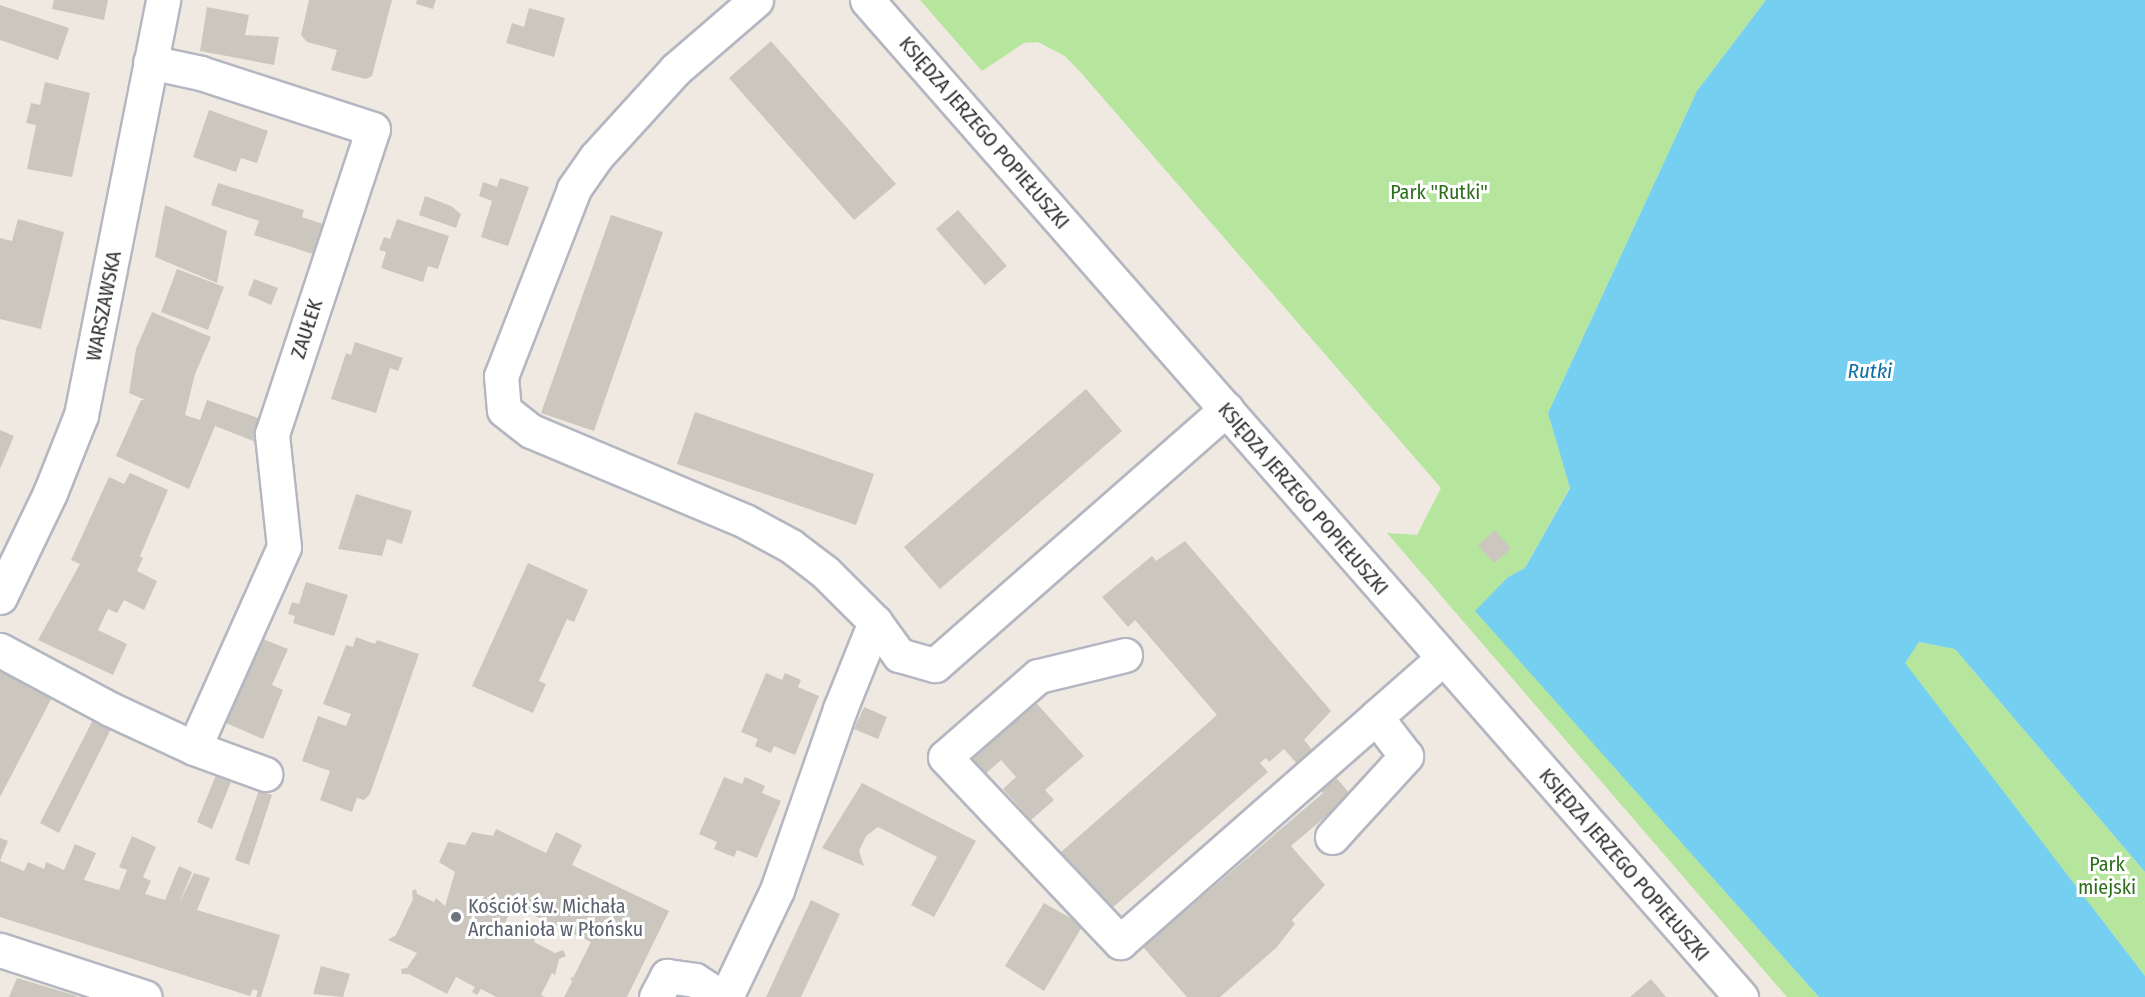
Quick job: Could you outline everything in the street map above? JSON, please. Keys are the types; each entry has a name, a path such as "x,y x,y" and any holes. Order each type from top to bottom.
{"street":[{"name":"WARSZAWSKA","path":"0,597 50,493 81,415 163,0"},
{"name":"KSIĘDZA JERZEGO POPIEŁUSZKI","path":"867,0 1442,659 1741,997"},
{"path":"736,6 596,157 574,189 501,376 504,410 531,431 745,521 791,546 825,572 875,622 899,655 934,665 1226,410"},
{"name":"ZAUŁEK","path":"150,62 201,72 373,129 272,434 284,547 195,748"},
{"path":"656,997 667,976 696,981 724,997 777,890 840,709 875,622"},
{"path":"0,650 110,709 195,748 265,774"},
{"path":"1125,655 1038,676 945,757 1120,942 1442,659"},
{"path":"1332,837 1406,756 1376,717"},
{"path":"0,950 144,997"}],"green space":[{"name":"Park \"Rutki\"","path":"920,0 1766,0 1697,91 1548,413 1570,487 1525,568 1508,577 1476,611 1819,997 1787,997 1387,533 1417,535 1441,488 1083,75 1065,56 1038,42 1024,43 982,71"},
{"name":"Park miejski","path":"1919,642 1955,649 2145,872 2145,976 1904,663"}],"water":[{"name":"Rutki","path":"1766,0 2145,0 2145,872 1955,649 1919,642 1905,663 2145,976 2145,997 1819,997 1475,611 1508,577 1525,568 1570,488 1548,413 1697,91"}],"building":[{"path":"54,0 108,0 104,20 52,9"},
{"path":"309,0 392,0 372,76 366,79 331,70 337,50 307,42 301,35"},
{"path":"417,0 436,0 433,9 416,4"},
{"path":"0,5 69,28 58,60 0,40"},
{"path":"207,7 249,15 245,35 279,37 274,65 200,51"},
{"path":"529,8 565,18 554,57 506,43 512,23 524,27"},
{"path":"771,41 896,184 854,220 729,78"},
{"path":"45,82 90,93 72,177 27,169 36,125 26,123 31,103 40,105"},
{"path":"209,110 268,131 257,163 241,158 236,172 193,157"},
{"path":"500,178 529,187 508,246 481,237 492,201 479,196 483,182 497,187"},
{"path":"218,183 304,210 302,217 329,226 319,256 254,235 259,221 211,205"},
{"path":"425,196 451,206 461,214 456,228 419,215"},
{"path":"165,205 227,231 217,283 155,257"},
{"path":"958,210 1007,266 985,285 936,229"},
{"path":"611,215 663,232 594,431 541,413"},
{"path":"18,219 64,232 41,329 0,319 0,238 12,241"},
{"path":"397,219 449,236 438,269 428,266 423,282 381,268 386,252 379,250 384,237 390,239"},
{"path":"177,269 224,287 208,330 161,312"},
{"path":"254,279 278,288 271,305 248,295"},
{"path":"152,312 211,337 195,374 185,415 200,420 207,400 264,420 256,442 215,426 189,489 116,456 141,400 145,400 129,393 136,349"},
{"path":"355,342 403,358 398,371 390,368 376,413 331,399 346,353 351,355"},
{"path":"1086,389 1122,431 940,589 904,547"},
{"path":"695,412 874,474 856,525 677,464"},
{"path":"0,430 14,436 0,469"},
{"path":"130,473 168,490 140,556 143,558 137,571 157,581 144,610 124,600 117,613 108,609 98,630 127,644 113,675 38,640 80,564 71,560 109,477 124,484"},
{"path":"356,494 412,511 402,544 387,539 382,556 338,549"},
{"path":"1495,530 1511,549 1494,563 1478,545"},
{"path":"1185,541 1331,711 1304,740 1351,795 1291,846 1325,885 1292,920 1295,924 1276,948 1220,997 1187,997 1143,947 1323,793 1284,749 1269,762 1266,758 1260,763 1268,772 1111,909 1061,852 1217,715 1135,620 1128,627 1102,597 1152,556 1156,561"},
{"path":"528,563 588,590 574,622 567,619 539,681 546,684 533,713 472,686"},
{"path":"306,582 348,595 334,636 293,623 295,616 288,614 292,602 299,604"},
{"path":"356,637 375,644 377,640 419,654 370,794 364,800 357,798 352,812 320,800 330,771 302,761 318,716 346,726 351,714 323,704 346,645 353,647"},
{"path":"263,639 288,649 272,685 283,690 263,739 226,723"},
{"path":"3,663 56,690 0,797 0,669"},
{"path":"766,673 782,680 785,673 801,680 798,687 819,696 795,755 774,746 771,753 755,746 758,739 741,732"},
{"path":"1029,695 1084,756 1045,790 1054,800 1031,820 1003,789 1016,777 1001,760 983,776 963,753"},
{"path":"864,707 887,717 878,739 854,729"},
{"path":"97,712 115,721 59,833 40,823"},
{"path":"220,765 235,772 212,829 197,822"},
{"path":"724,777 742,784 745,777 765,786 762,793 781,801 757,858 737,850 734,857 714,849 717,842 699,834"},
{"path":"862,783 976,841 934,917 911,905 937,857 878,827 866,836 859,851 864,866 822,848"},
{"path":"259,790 272,795 249,865 235,860"},
{"path":"496,829 546,853 556,832 582,845 572,865 669,911 627,997 564,997 572,982 570,977 573,978 591,942 513,906 503,927 528,939 530,934 536,937 534,942 555,953 563,950 566,956 559,959 555,975 552,973 541,995 545,997 496,997 481,989 477,995 472,992 475,987 456,977 447,994 409,974 402,974 401,969 407,968 417,953 388,940 396,935 413,899 412,891 416,889 417,894 434,902 436,898 445,906 455,872 439,862 448,842 465,845 472,832 493,836"},
{"path":"132,836 156,847 143,877 151,881 145,894 165,900 179,866 192,872 179,904 194,873 210,878 197,910 280,935 261,997 256,997 258,991 253,989 250,996 0,917 0,861 24,871 28,862 44,869 46,862 64,870 75,844 96,853 84,880 119,890 127,870 119,867"},
{"path":"0,838 8,841 0,861"},
{"path":"811,900 840,914 801,997 766,997"},
{"path":"1044,903 1083,925 1044,991 1005,966"},
{"path":"321,966 350,974 343,997 313,994"},
{"path":"17,978 77,996 77,997 9,997"},
{"path":"1651,979 1666,997 1630,997"}],"place":[{"name":"Kościół św. Michała Archanioła w Płońsku","path":"456,917"}]}
